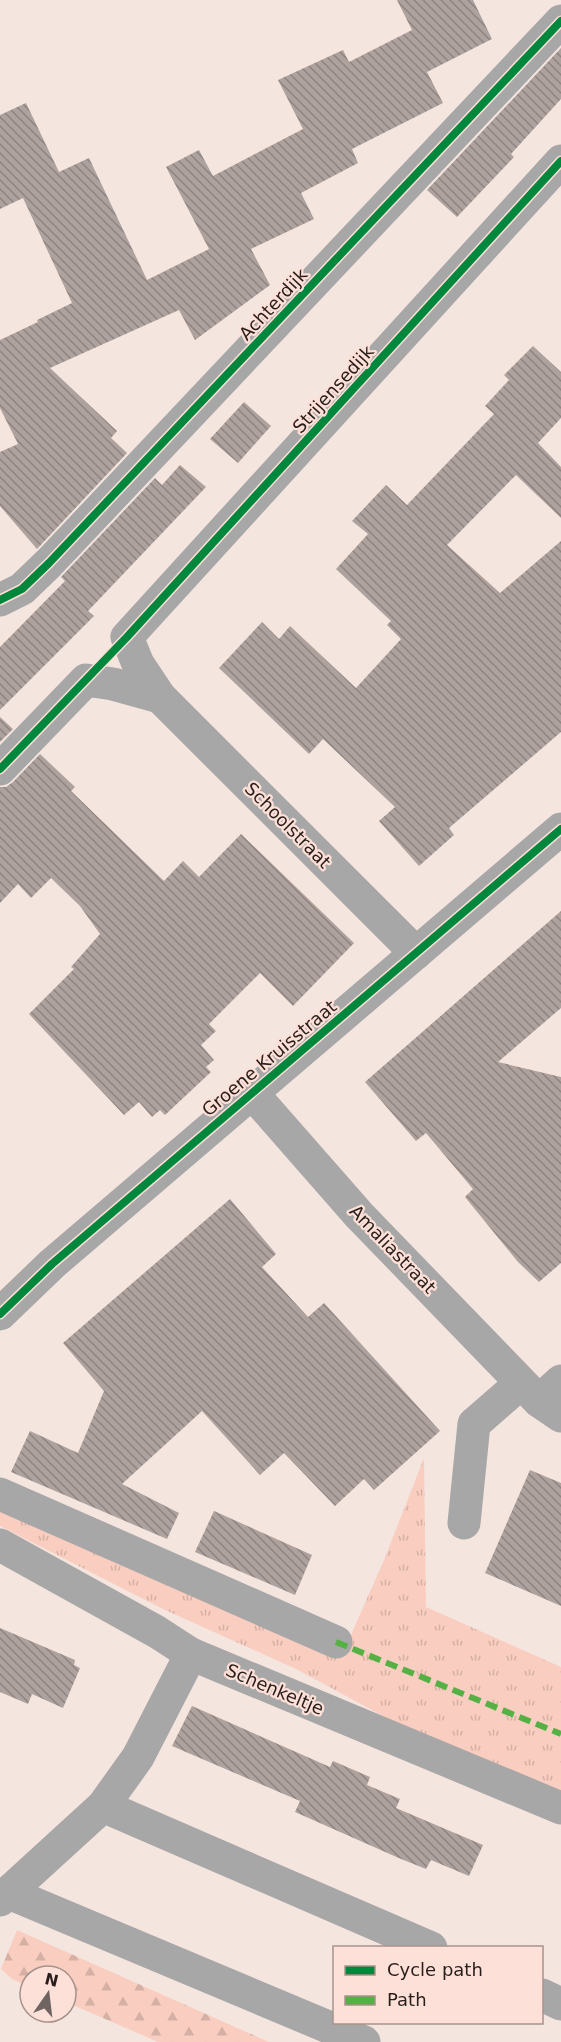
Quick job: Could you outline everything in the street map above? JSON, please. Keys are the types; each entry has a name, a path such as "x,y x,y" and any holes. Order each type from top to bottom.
{"street":[{"name":"Achterdijk","path":"0,600 22,589 49,563 561,21"},
{"name":"Strijensedijk","path":"127,637 561,161"},
{"name":"Schoolstraat","path":"127,637 138,664 160,697 416,953"},
{"name":"Schoolstraat","path":"0,769 86,680 113,684 160,697"},
{"name":"Groene Kruisstraat","path":"0,1314 52,1263 561,830"},
{"name":"Amaliastraat","path":"252,1093 359,1215 546,1395"},
{"path":"464,1523 474,1424 546,1395"},
{"path":"0,1494 336,1642"},
{"name":"Schenkeltje","path":"0,1545 157,1632 191,1654 561,1808"},
{"path":"191,1654 138,1757 103,1806 4,1896 364,2042"},
{"path":"103,1806 429,1946"},
{"path":"543,1995 561,2004"}],"green space":[{"path":"424,1458 426,1607 561,1667 561,1794 407,1729 296,1669 163,1609 0,1526 0,1510 343,1653 384,1560"},
{"path":"17,1930 269,2042 158,2042 78,2007 78,1964 18,1964 18,1982 1,1969"}],"building":[{"path":"397,0 473,0 492,39 427,72 443,103 352,149 358,163 301,193 314,219 251,249 270,285 195,340 179,310 50,368 117,431 111,438 127,453 37,549 0,506 0,452 18,444 0,408 0,340 72,303 23,198 0,209 0,115 26,103 59,172 89,158 147,280 209,249 166,167 199,150 213,176 303,129 278,80 343,50 349,62 412,30"},
{"path":"561,48 561,99 511,154 514,157 457,217 427,190"},
{"path":"533,346 561,372 561,418 538,443 561,467 561,518 516,475 447,545 500,593 561,541 561,732 449,828 454,835 419,866 379,821 395,807 323,739 309,754 219,668 262,622 279,639 290,626 356,688 401,639 387,625 391,621 336,569 368,534 352,521 386,485 407,505 494,414 485,406 509,380 504,375"},
{"path":"244,402 271,426 238,463 210,439"},
{"path":"180,465 206,487 88,611 94,616 0,710 0,647 65,581 61,577 155,478 162,485"},
{"path":"0,717 13,729 0,742"},
{"path":"40,754 75,787 71,791 164,881 183,861 199,877 241,834 354,943 293,1006 260,973 209,1024 216,1031 201,1045 214,1060 206,1067 211,1072 165,1115 160,1110 152,1117 139,1102 124,1115 29,1014 74,969 71,967 100,934 80,906 51,878 31,898 18,884 0,903 0,787 6,787 13,782"},
{"path":"561,911 561,1008 498,1062 561,1077 561,1263 539,1282 518,1262 465,1197 473,1189 426,1133 416,1141 365,1082"},
{"path":"230,1199 276,1254 262,1267 308,1317 324,1303 440,1431 374,1490 364,1479 335,1506 284,1453 260,1475 202,1411 122,1484 179,1513 167,1539 11,1472 30,1431 78,1453 104,1391 63,1343"},
{"path":"530,1470 561,1483 561,1606 485,1573"},
{"path":"214,1511 312,1555 295,1595 195,1552"},
{"path":"0,1628 75,1660 74,1665 80,1668 63,1708 32,1694 28,1704 0,1692"},
{"path":"192,1706 330,1767 333,1761 370,1777 367,1785 400,1799 396,1808 483,1845 469,1876 431,1860 426,1869 401,1859 295,1812 300,1801 172,1746"}],"marked path":[{"path":"336,1642 561,1734"}],"cycle path":[{"path":"0,600 22,589 49,563 561,21"},
{"path":"0,769 127,637 561,161"},
{"path":"0,1314 52,1264 561,829"}]}
